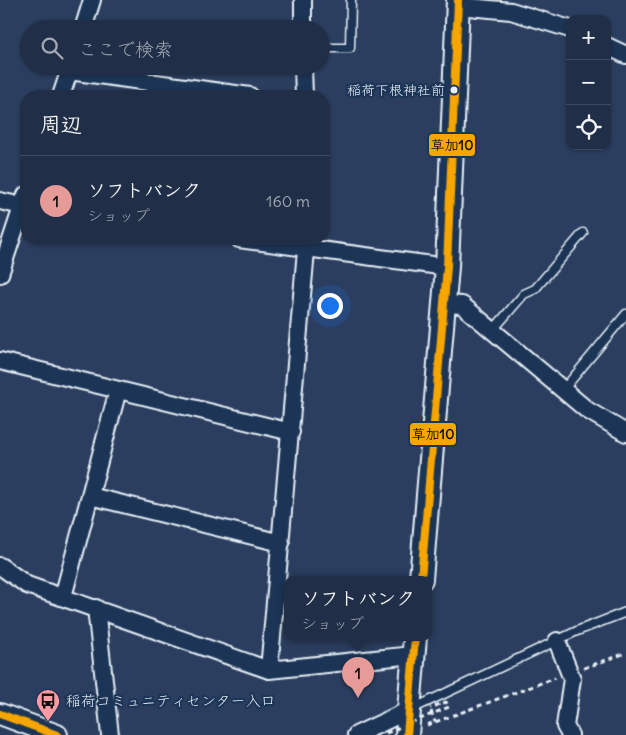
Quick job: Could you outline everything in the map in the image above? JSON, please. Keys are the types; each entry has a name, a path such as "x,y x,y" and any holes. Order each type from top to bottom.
{"main road":[{"path":"421,576 445,304 458,3"},
{"path":"411,722 414,646"}],"street":[{"path":"86,20 92,0"},
{"path":"303,0 303,20"},
{"path":"458,3 511,11 566,28"},
{"path":"611,48 626,55"},
{"path":"63,90 68,75"},
{"path":"110,75 210,90"},
{"path":"303,75 304,90"},
{"path":"0,201 20,203"},
{"path":"0,274 20,217"},
{"path":"269,670 307,245"},
{"path":"319,245 447,267"},
{"path":"445,304 462,305 586,410 626,433"},
{"path":"0,361 291,432"},
{"path":"63,597 118,390"},
{"path":"90,496 281,542"},
{"path":"0,566 27,585 269,670 414,646"},
{"path":"96,608 110,735"},
{"path":"557,641 572,679 565,726 570,735"},
{"path":"0,714 58,735"},
{"path":"356,735 411,722"}],"lane":[{"path":"330,48 350,48 351,0"},
{"path":"492,330 524,294 535,289 583,233"},
{"path":"563,390 626,314"},
{"path":"411,722 557,641 626,612"}],"path":[{"path":"411,722 435,722 626,653"},
{"path":"446,702 448,707 411,722 446,702"},
{"path":"411,722 435,722"}],"transit line":[{"name":"草加10","path":"421,576 447,267 458,0"},
{"name":"草加10","path":"407,735 415,641"},
{"name":"草加10","path":"0,714 57,735"}],"place":[{"name":"稲荷下根神社前","path":"454,90"},
{"name":"ソフトバンク","path":"358,698"},
{"name":"稲荷コミュニティセンター入口","path":"48,722"}]}
